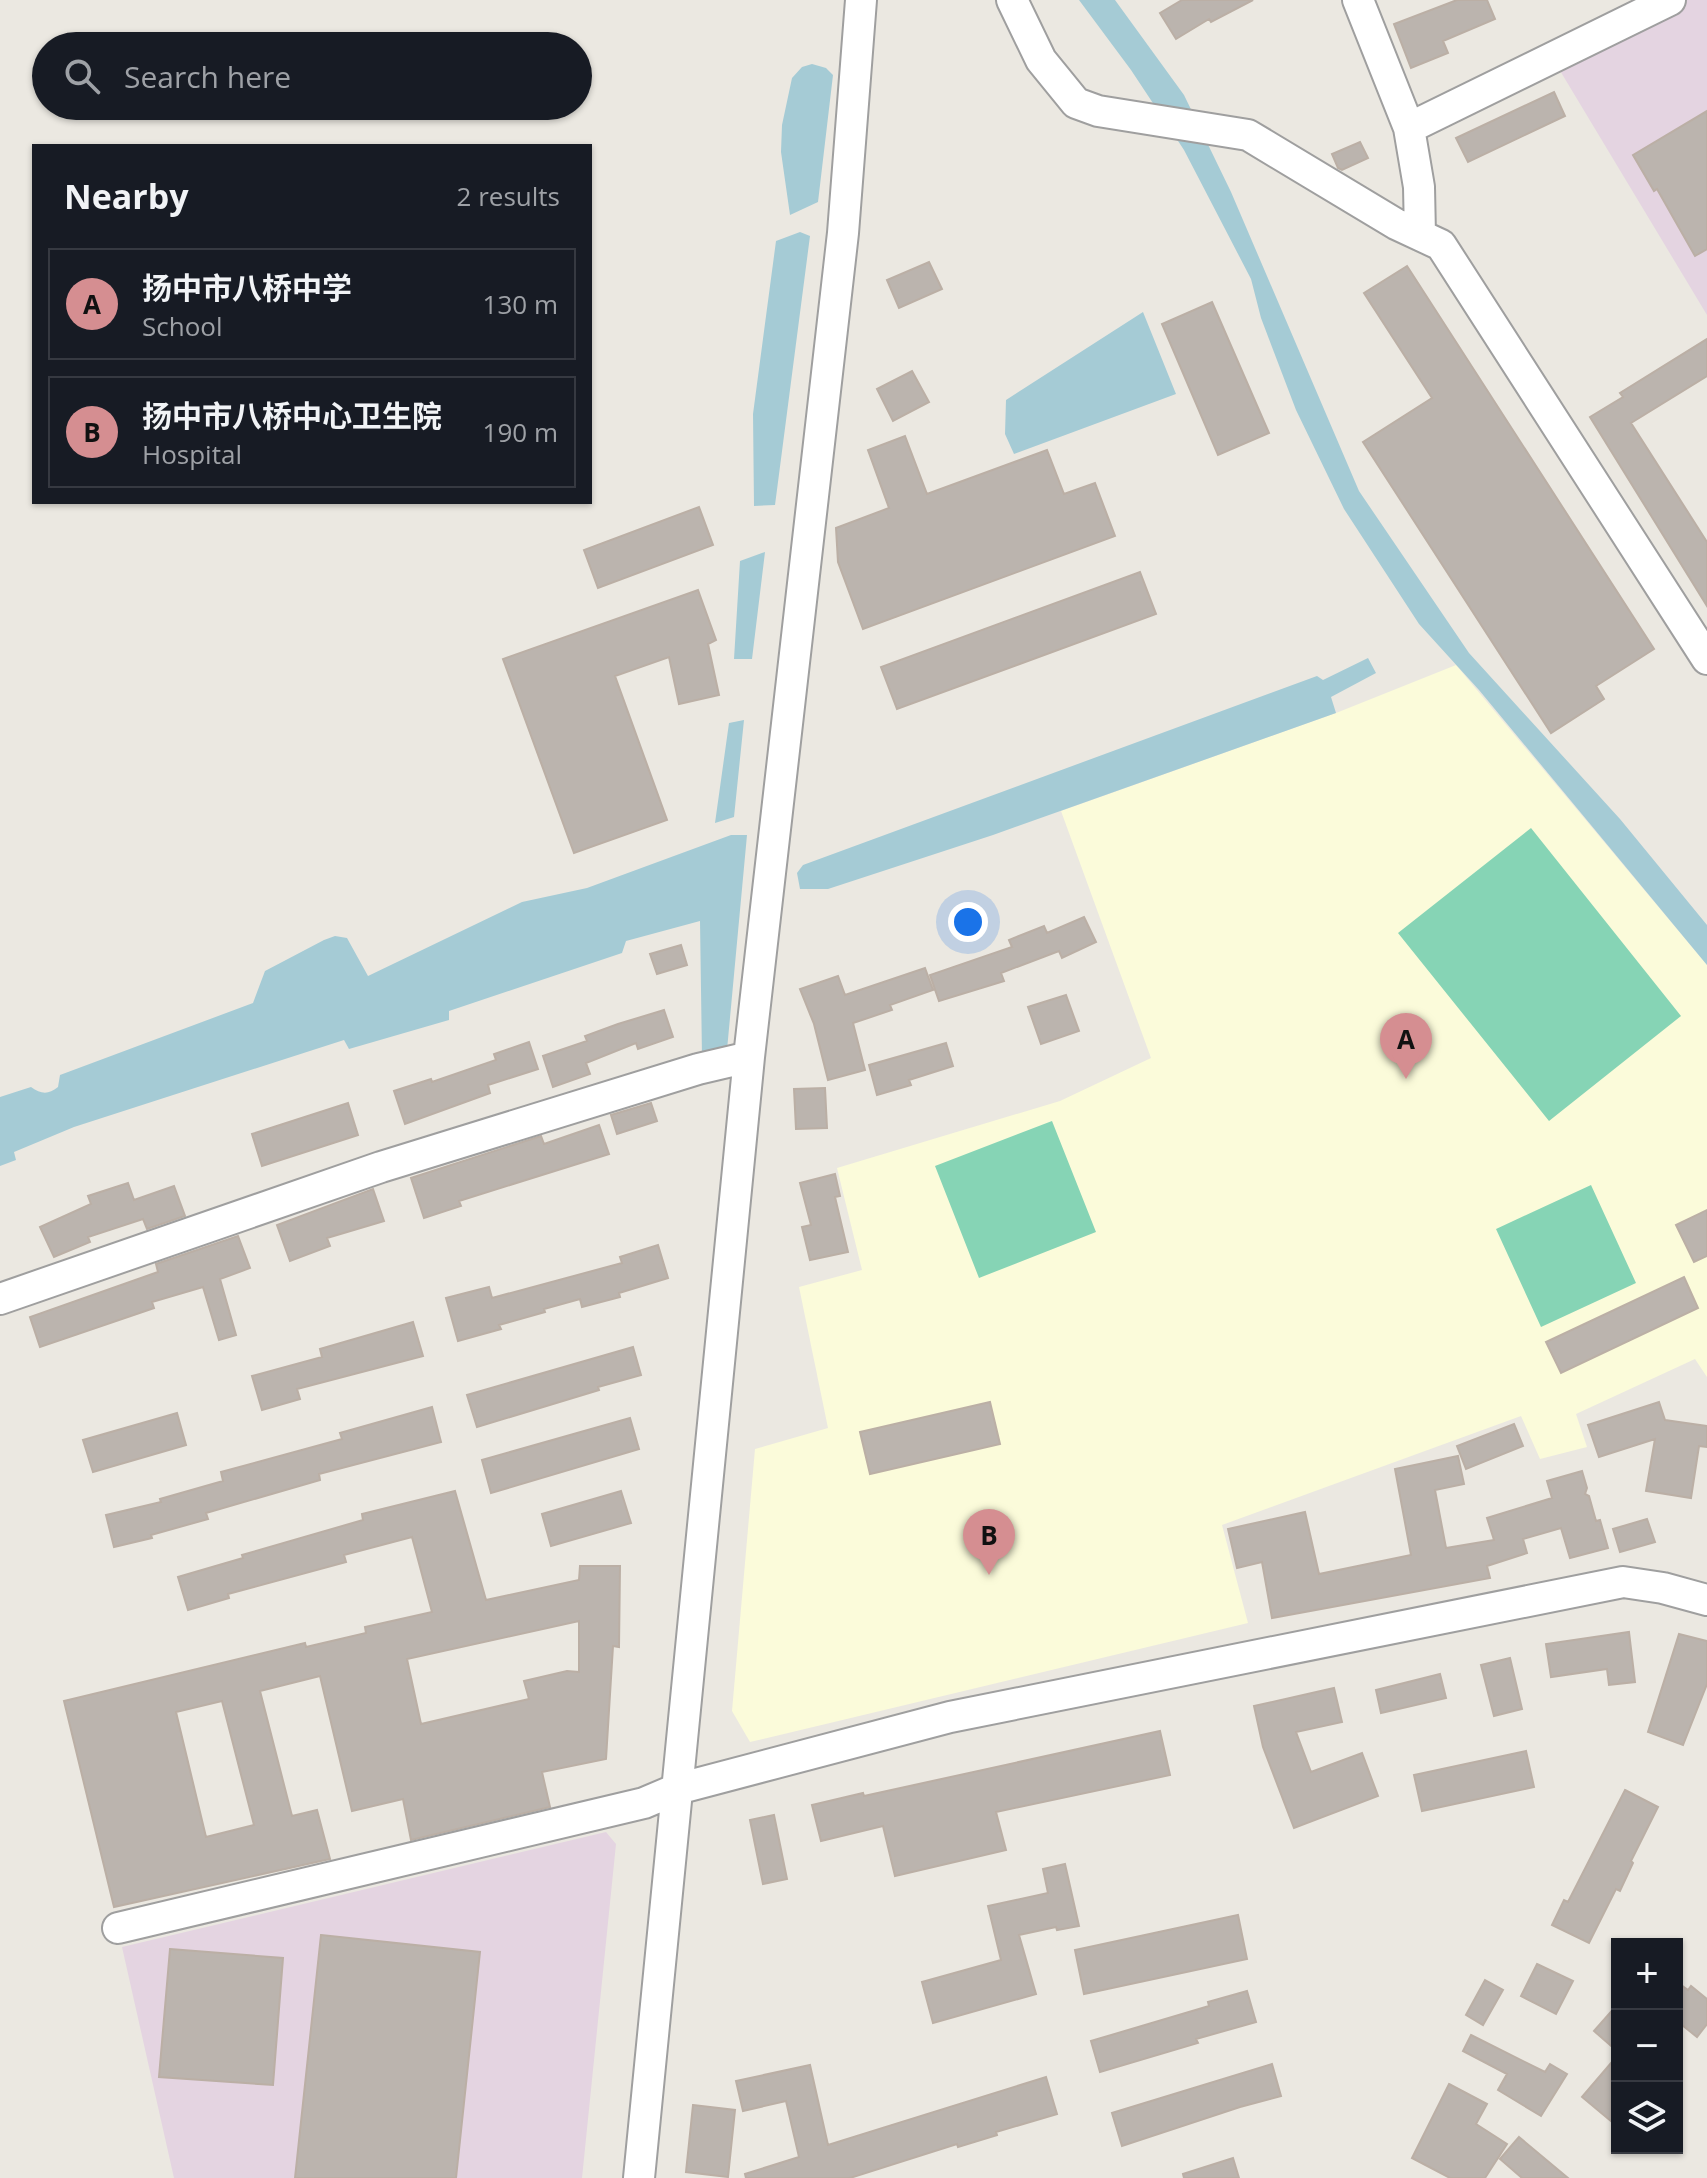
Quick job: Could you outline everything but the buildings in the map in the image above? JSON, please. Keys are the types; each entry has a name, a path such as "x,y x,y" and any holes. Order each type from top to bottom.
{"street":[{"path":"639,2178 749,1057 843,233 861,0"},
{"path":"1012,0 1041,60 1076,103 1098,111 1248,135 1396,224 1441,245 1707,659"},
{"path":"1358,0 1409,128 1419,187 1420,235"},
{"path":"1409,128 1670,0"},
{"path":"0,1299 381,1167 698,1069 749,1057"},
{"path":"118,1928 644,1803 677,1789 950,1717 1623,1582 1663,1588 1707,1600"}],"shaded area":[{"path":"1682,0 1707,0 1707,315 1559,69"},
{"path":"1456,665 1707,965 1707,1377 1695,1359 1576,1414 1587,1447 1540,1459 1521,1416 1222,1525 1248,1623 750,1742 732,1711 755,1449 828,1428 799,1287 862,1270 837,1168 1060,1101 1151,1058 1061,811 1336,713"},
{"path":"606,1832 616,1844 582,2178 174,2178 122,1947"}],"green space":[{"path":"1531,828 1681,1016 1549,1121 1398,933"},
{"path":"1052,1121 1096,1232 979,1278 935,1166"},
{"path":"1591,1185 1636,1283 1541,1327 1496,1229"}],"water":[{"path":"1079,0 1115,0 1184,95 1231,192 1359,491 1469,653 1620,819 1707,925 1707,965 1479,690 1419,624 1344,509 1296,410 1261,318 1251,279 1184,150 1131,70"},
{"path":"812,64 826,68 833,75 818,202 790,215 781,152 782,125 792,78 802,67"},
{"path":"800,232 810,236 775,505 754,506 753,414 776,241"},
{"path":"1143,312 1176,394 1014,454 1005,434 1006,400"},
{"path":"765,552 752,659 734,659 740,561"},
{"path":"1368,658 1376,673 1331,697 1336,713 993,835 828,889 800,889 797,873 803,865 1317,676 1323,680"},
{"path":"744,720 734,817 715,823 729,723"},
{"path":"731,835 747,835 727,1050 702,1057 700,921 626,941 622,953 449,1011 449,1020 349,1049 344,1040 74,1127 14,1152 16,1160 0,1166 0,1097 31,1087 41,1092 51,1091 58,1087 60,1075 253,1003 265,971 324,940 335,936 347,938 368,976 522,902 587,888"}],"place":[{"name":"扬中市八桥中学","path":"1406,1079"},
{"name":"扬中市八桥中心卫生院","path":"989,1575"}]}
